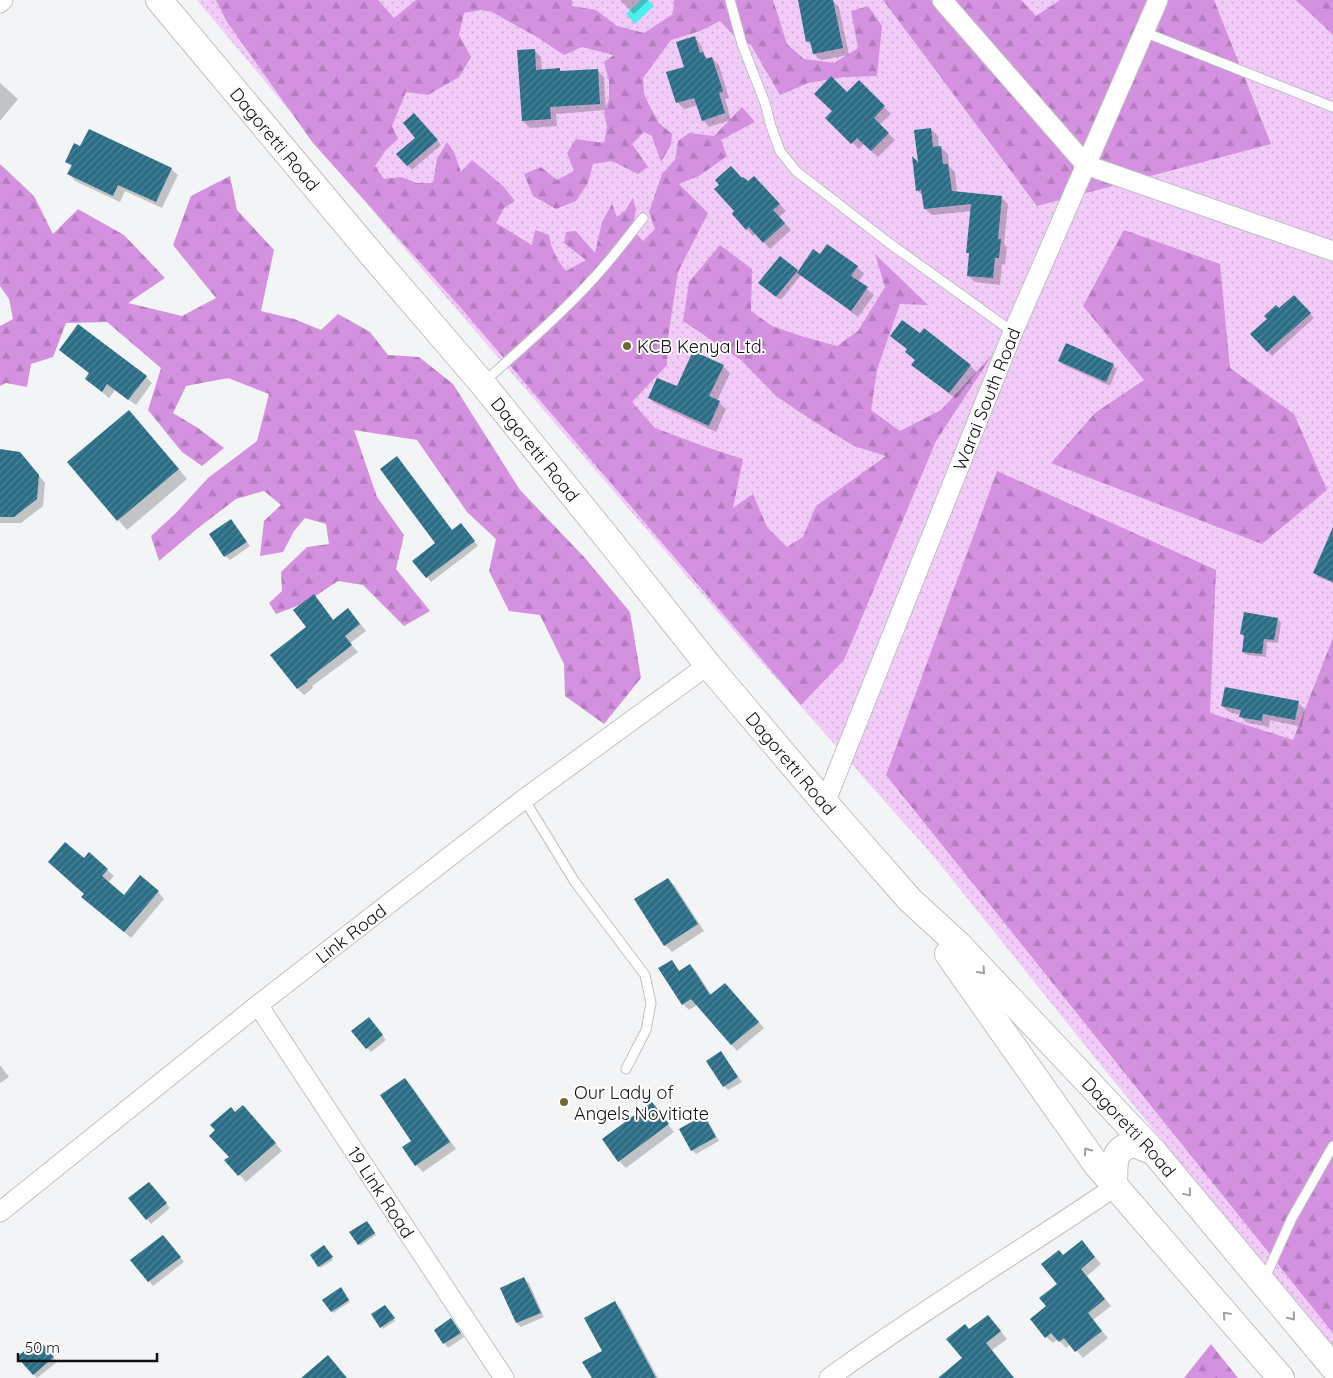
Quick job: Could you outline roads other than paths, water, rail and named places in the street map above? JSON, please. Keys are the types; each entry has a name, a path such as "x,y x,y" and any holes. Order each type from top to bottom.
{"main road":[{"name":"Dagoretti Road","path":"159,0 372,256 482,384 708,665 910,900 1096,1164 1281,1378"},
{"name":"Dagoretti Road","path":"910,900 958,944 1154,1152 1333,1367"},
{"path":"1115,1185 1115,1162 1121,1148 1134,1144 1154,1152"}],"street":[{"path":"942,0 1086,165 1333,251"},
{"name":"Warai South Road","path":"825,803 1013,332 1158,0"},
{"name":"Link Road","path":"0,1212 258,1005 524,799 708,665"},
{"name":"19 Link Road","path":"258,1005 504,1378"},
{"path":"829,1378 888,1335 1062,1223 1115,1185"}],"lane":[{"path":"730,0 742,44 765,102 780,151 796,171 889,243 1013,332"},
{"path":"1144,32 1333,108"},
{"path":"482,384 541,331 580,292 606,264 643,218"},
{"path":"524,799 575,882 645,975 651,1003 646,1030 626,1069"},
{"path":"1263,1282 1292,1218 1333,1146"}],"water":[{"path":"641,0 648,0 654,6 635,24 626,14"}],"place":[{"name":"KCB Kenya Ltd.","path":"627,346"},
{"name":"Our Lady of Angels Novitiate","path":"564,1102"}]}
